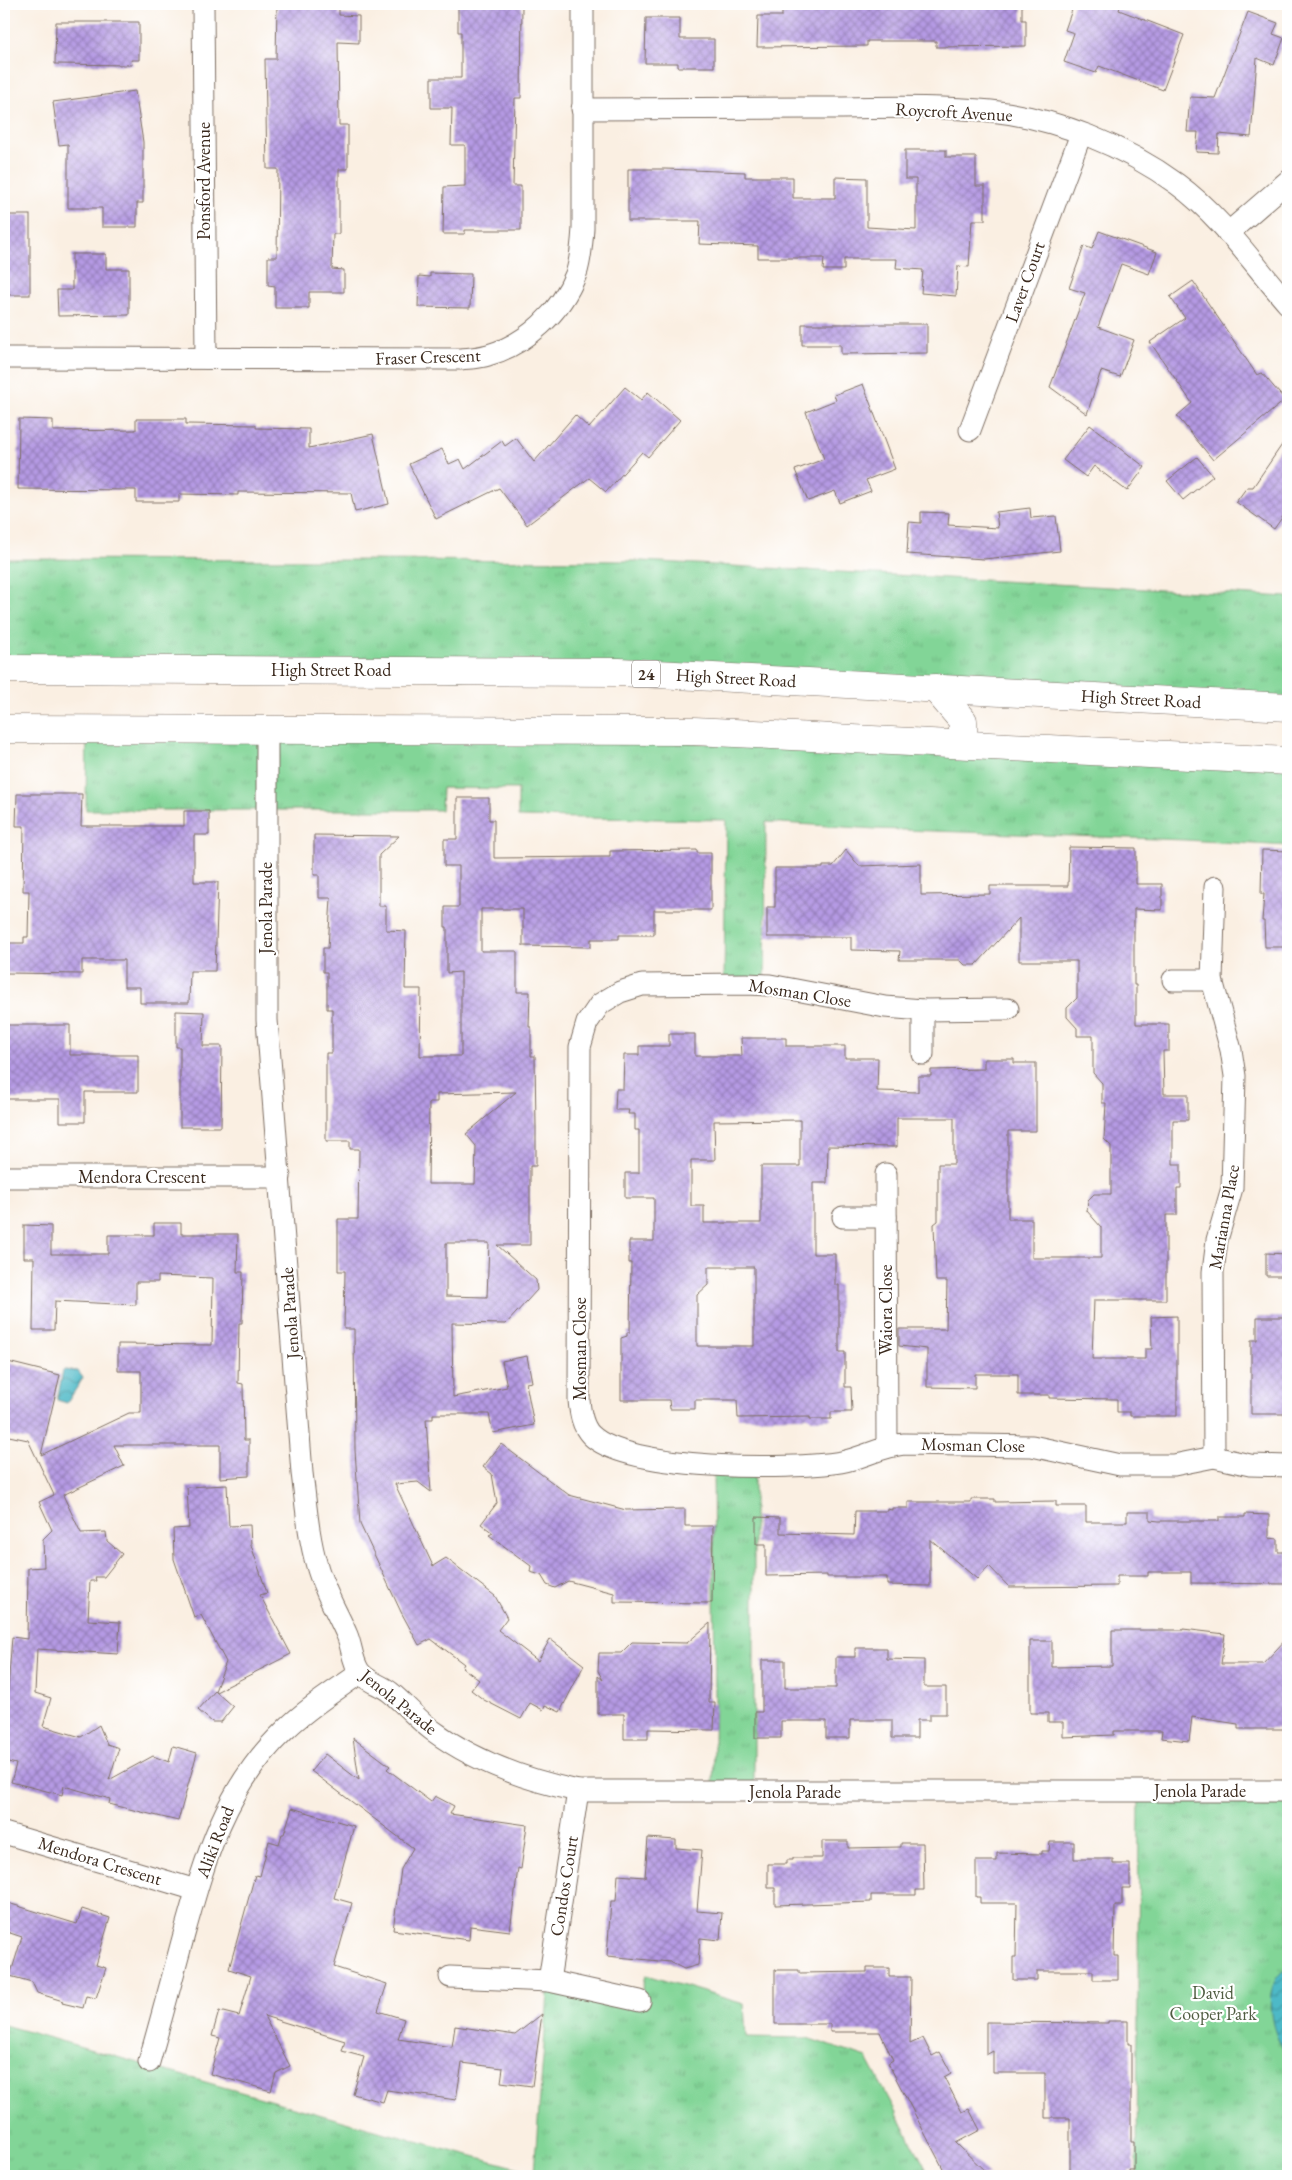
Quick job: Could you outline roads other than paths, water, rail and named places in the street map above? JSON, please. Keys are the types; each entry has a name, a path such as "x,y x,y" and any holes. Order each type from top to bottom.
{"main road":[{"name":"High Street Road","path":"4,669 619,672 1288,707"},
{"path":"935,688 963,721 963,743"},
{"path":"4,729 633,729 963,743 1288,761"}],"street":[{"name":"Ponsford Avenue","path":"203,4 206,358"},
{"name":"Fraser Crescent","path":"4,358 461,359 487,356 514,344 550,316 565,295 576,274 581,250 583,228 583,4"},
{"name":"Roycroft Avenue","path":"582,109 923,108 966,110 1021,116 1081,134 1132,156 1162,174 1195,198 1228,233 1288,304"},
{"name":"Laver Court","path":"970,430 1081,134"},
{"path":"1228,233 1288,180"},
{"name":"Jenola Parade","path":"267,730 266,984 302,1472 311,1540 317,1566 326,1591 349,1639 352,1655 360,1673 373,1683 387,1690 432,1730 480,1759 529,1779 578,1791 1288,1792"},
{"name":"Marianna Place","path":"1214,887 1212,980 1231,1050 1235,1076 1232,1188 1217,1240 1214,1272 1214,1457"},
{"path":"1173,980 1212,980"},
{"name":"Mosman Close","path":"1008,1009 922,1010 885,1007 770,985 724,984 642,985 620,992 600,1004 587,1023 580,1047 579,1400 582,1418 590,1434 604,1445 627,1453 694,1464 732,1466 808,1466 841,1462 867,1455 887,1446 904,1444 1032,1446 1120,1465 1174,1465 1214,1457 1250,1465 1288,1466"},
{"path":"922,1010 923,1054"},
{"name":"Waiora Close","path":"886,1174 887,1446"},
{"name":"Mendora Crescent","path":"4,1176 280,1177"},
{"path":"843,1217 886,1217"},
{"name":"Aliki Road","path":"149,2062 196,1890 225,1811 250,1769 284,1730 308,1709 360,1673"},
{"name":"Condos Court","path":"549,1980 578,1791"},
{"name":"Mendora Crescent","path":"4,1832 196,1890"},
{"path":"450,1977 549,1980 640,2001"}],"water":[{"path":"63,1370 78,1371 83,1378 67,1403 57,1400"},
{"path":"1283,1971 1288,1971 1288,2055 1277,2037 1273,2025 1270,2000 1276,1979"}],"park label":[{"name":"David Cooper Park","path":"1213,2004"}]}
